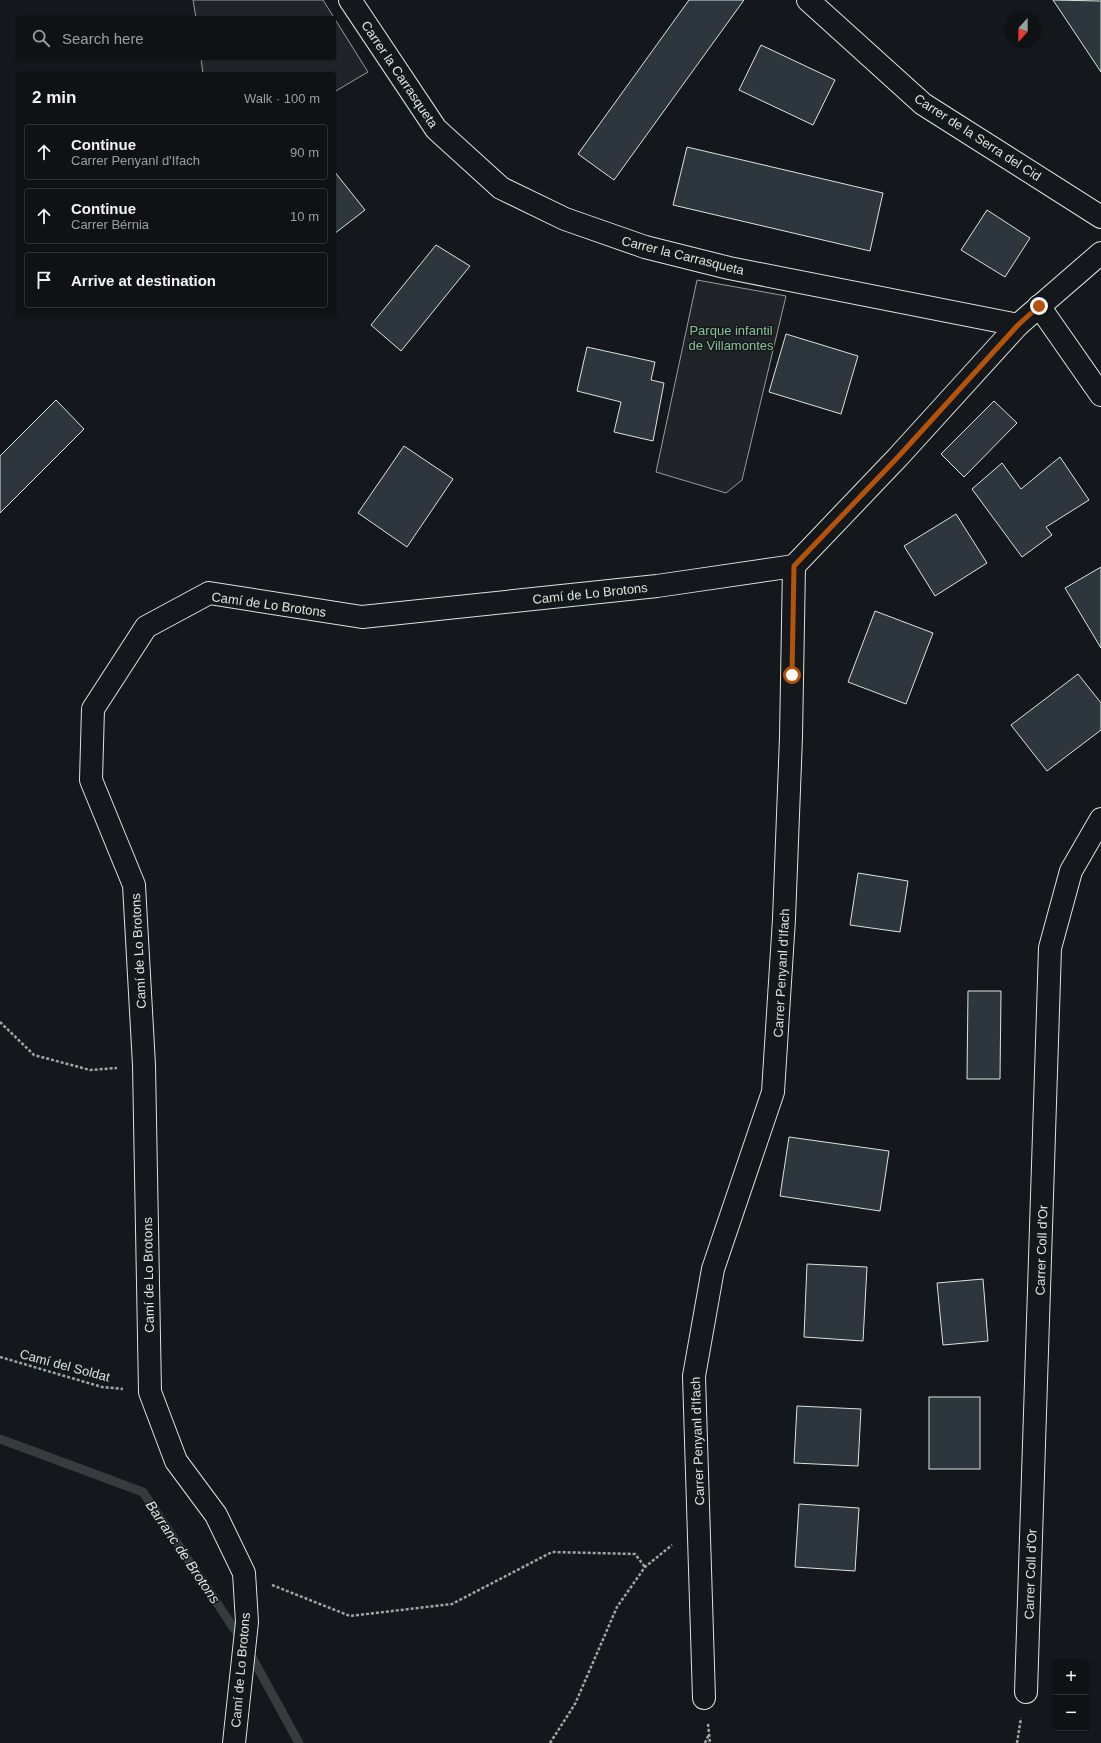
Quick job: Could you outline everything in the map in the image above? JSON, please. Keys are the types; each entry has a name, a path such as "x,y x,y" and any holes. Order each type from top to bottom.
{"street":[{"name":"Carrer la Carrasqueta","path":"350,0 436,130 501,188 573,222 660,251 729,268 1018,325"},
{"name":"Carrer de la Serra del Cid","path":"808,0 923,104 1101,217"},
{"path":"794,566 898,457 1018,325 1101,253"},
{"path":"1039,306 1101,395"},
{"name":"Camí de Lo Brotons","path":"234,1743 247,1622 244,1573 216,1515 176,1461 150,1392 144,1065 134,885 91,780 93,709 146,627 209,593 362,617 657,586 794,566"},
{"name":"Carrer Penyanl d'Ifach","path":"704,1698 694,1376 713,1269 773,1092 784,919 791,745 794,566"},
{"name":"Carrer Coll d'Or","path":"1026,1692 1050,948 1071,871 1101,819"}],"path":[{"path":"0,1022 34,1055 90,1070 144,1065"},
{"name":"Camí del Soldat","path":"0,1357 102,1387 150,1392"},
{"path":"550,1743 575,1704 617,1607 645,1567 699,1524"},
{"path":"244,1573 350,1616 452,1604 552,1552 634,1554 645,1567"},
{"path":"705,1743 709,1733"}],"green space":[{"path":"193,0 323,0 333,16 196,16"},
{"path":"336,21 368,72 336,91 336,72 203,72 201,60 336,60"},
{"name":"Parque infantil de Villamontes","path":"697,280 786,296 742,480 726,493 656,472"}],"building":[{"path":"689,0 744,0 614,180 578,154"},
{"path":"1053,0 1101,1 1101,72"},
{"path":"761,45 835,80 813,125 739,90"},
{"path":"687,147 883,193 870,251 673,205"},
{"path":"336,174 365,210 336,232"},
{"path":"987,210 1030,238 1005,277 961,250"},
{"path":"436,245 470,266 401,351 371,325"},
{"path":"786,334 858,356 841,414 769,392"},
{"path":"587,347 655,362 651,380 664,383 653,441 614,432 621,402 577,391"},
{"path":"56,400 84,429 0,513 0,456"},
{"path":"994,401 1017,423 964,477 941,454"},
{"path":"404,446 453,479 407,547 358,513"},
{"path":"1060,457 1089,500 1046,527 1052,535 1022,557 972,489 1002,463 1021,489"},
{"path":"956,514 987,563 935,596 904,546"},
{"path":"1101,567 1101,648 1065,588"},
{"path":"875,611 933,633 906,704 848,682"},
{"path":"1078,674 1101,703 1101,730 1047,771 1011,725"},
{"path":"858,873 908,881 900,932 850,925"},
{"path":"968,991 1001,991 1000,1079 967,1079"},
{"path":"789,1137 889,1151 880,1211 780,1196"},
{"path":"807,1264 867,1267 863,1341 804,1337"},
{"path":"983,1279 988,1341 943,1345 937,1283"},
{"path":"929,1397 980,1397 980,1469 929,1469"},
{"path":"797,1406 861,1409 858,1466 794,1463"},
{"path":"799,1504 859,1508 855,1571 795,1567"}],"waterway":[{"name":"Barranc de Brotons","path":"0,1439 143,1492 241,1639"},
{"name":"Barranc de Brotons","path":"248,1650 299,1743"}],"route":[{"path":"792,675 794,566 898,457 1018,325 1039,306"}]}
